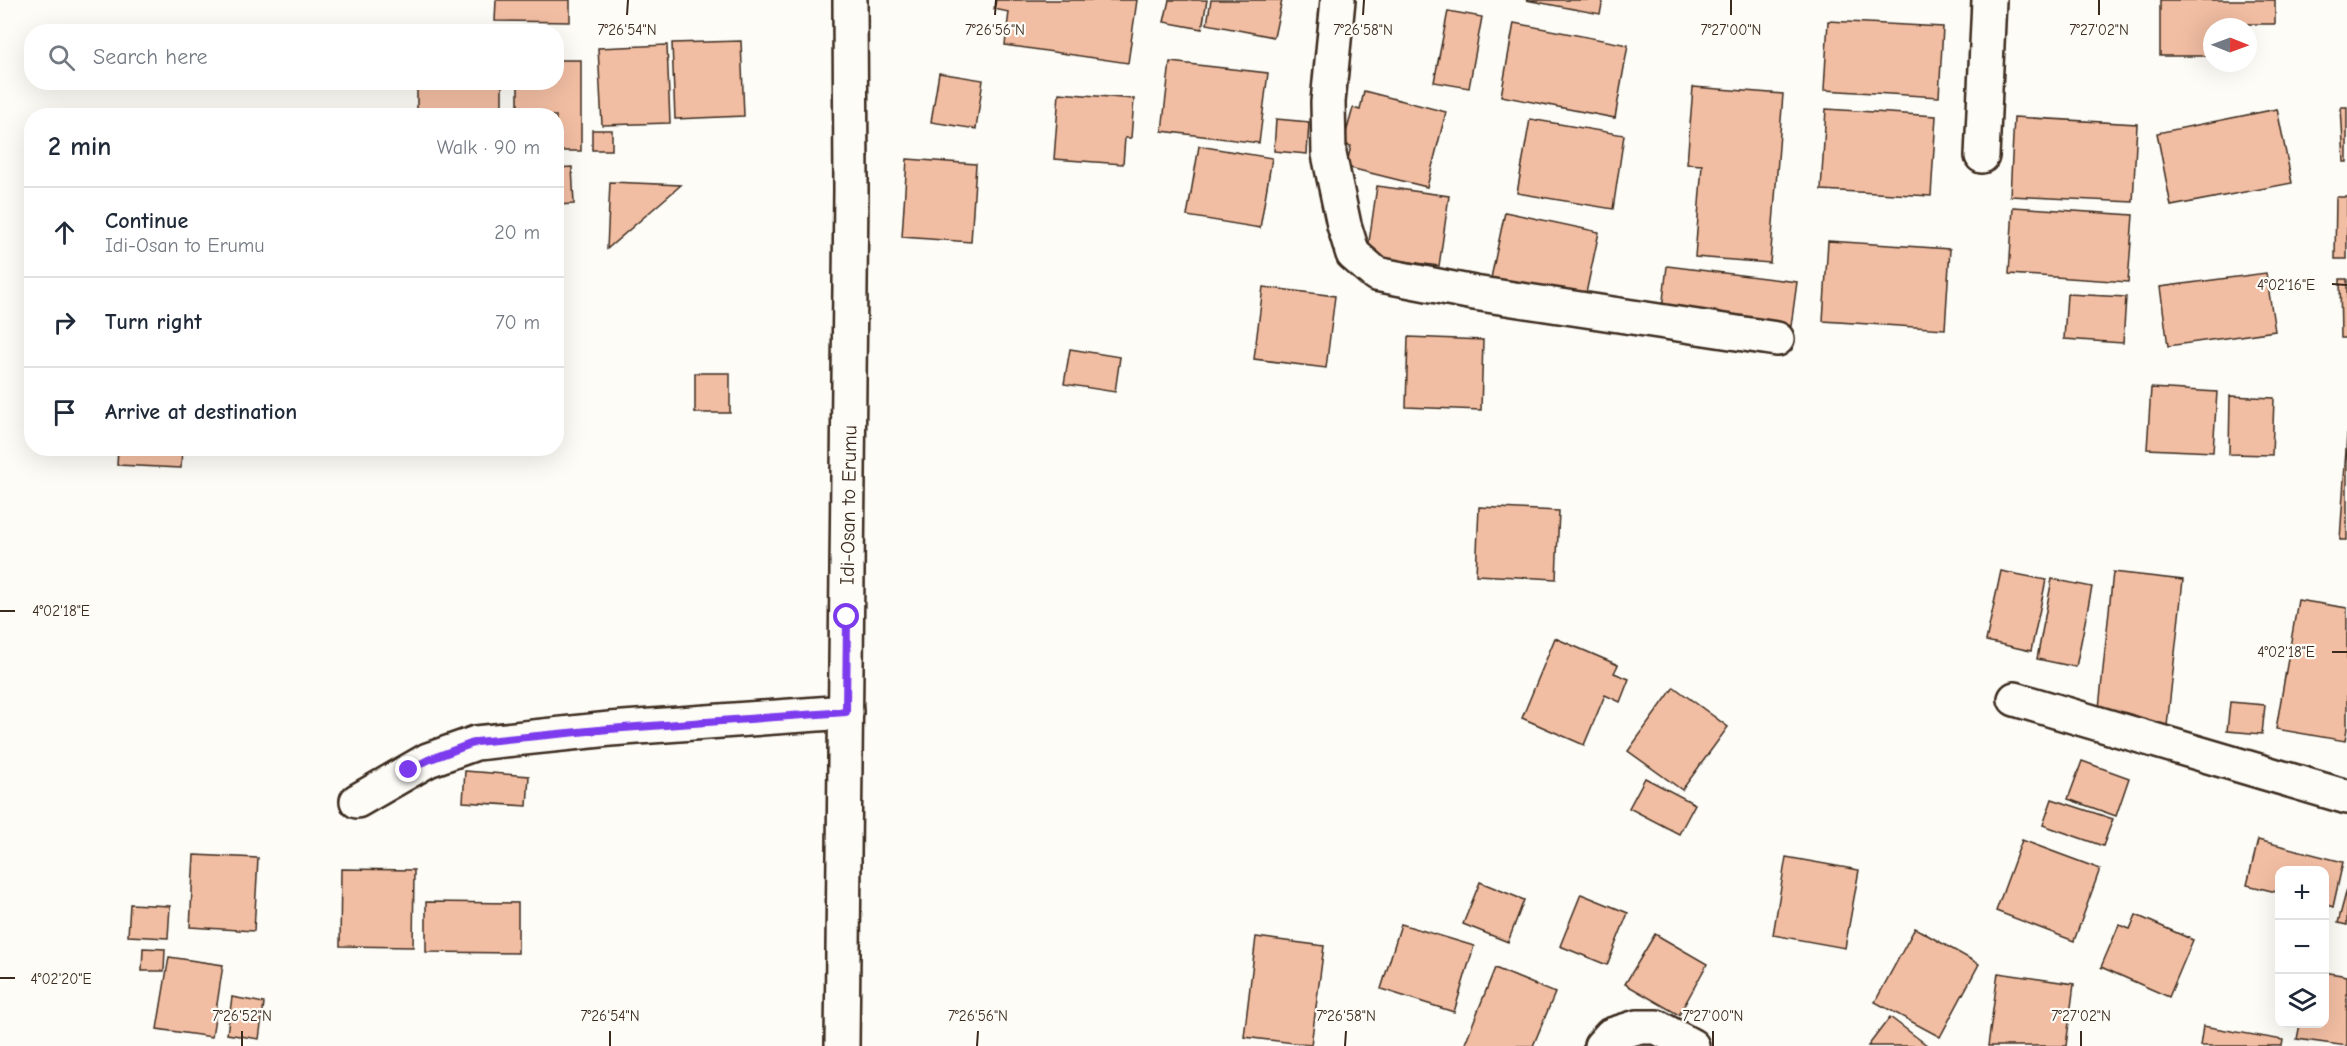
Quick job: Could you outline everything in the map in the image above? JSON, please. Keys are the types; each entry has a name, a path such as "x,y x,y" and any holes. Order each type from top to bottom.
{"street":[{"name":"Idi-Osan to Erumu","path":"842,1046 852,125 850,0"},
{"path":"1338,0 1328,102 1329,154 1344,225 1353,254 1376,274 1474,293 1777,339"},
{"path":"1982,156 1989,0"},
{"path":"2015,699 2347,797"},
{"path":"357,801 428,760 476,742 609,729 846,712"},
{"path":"1601,1046 1611,1035 1637,1027 1656,1027 1692,1046"}],"building":[{"path":"496,0 570,0 570,22 495,21"},
{"path":"996,0 1137,0 1128,63 1005,45 1009,12 994,9"},
{"path":"1169,0 1207,0 1202,29 1164,22"},
{"path":"1211,0 1282,0 1274,37 1207,24"},
{"path":"1526,0 1603,0 1600,14"},
{"path":"2160,0 2275,0 2275,24 2257,24 2257,18 2203,18 2203,56 2160,56"},
{"path":"1448,11 1482,17 1469,88 1434,82"},
{"path":"1828,21 1943,27 1939,97 1824,90"},
{"path":"1514,23 1628,45 1615,118 1501,96"},
{"path":"741,41 744,116 675,119 672,43"},
{"path":"667,45 670,123 602,125 598,48"},
{"path":"564,60 581,60 581,151 564,151 564,108 518,108 518,90 564,90"},
{"path":"1170,62 1268,73 1259,143 1162,131"},
{"path":"939,73 983,80 976,129 931,122"},
{"path":"1693,87 1783,94 1770,263 1695,257 1702,165 1687,164"},
{"path":"417,90 502,90 502,108 417,108"},
{"path":"1364,91 1446,112 1427,187 1346,167 1351,146 1343,144 1353,108 1360,110"},
{"path":"1059,93 1134,99 1131,138 1125,138 1123,164 1054,159"},
{"path":"2341,107 2347,107 2347,162 2344,162"},
{"path":"1826,109 1936,116 1931,196 1821,190"},
{"path":"2277,109 2292,183 2171,206 2157,133"},
{"path":"2014,117 2137,124 2133,202 2010,196"},
{"path":"1276,119 1309,122 1307,154 1274,151"},
{"path":"1530,119 1624,135 1613,209 1517,193"},
{"path":"592,130 612,130 612,150 592,150"},
{"path":"1199,146 1272,158 1260,228 1187,216"},
{"path":"907,159 976,164 971,242 902,237"},
{"path":"572,167 574,204 564,205 564,168"},
{"path":"610,182 681,185 607,249"},
{"path":"1377,186 1449,196 1439,266 1367,256"},
{"path":"2336,197 2347,197 2347,259 2335,259"},
{"path":"2013,207 2133,215 2128,282 2009,274"},
{"path":"1505,212 1599,232 1585,298 1491,278"},
{"path":"1828,241 1950,249 1945,329 1823,321"},
{"path":"1667,266 1797,282 1791,326 1662,309"},
{"path":"2266,273 2275,331 2168,346 2160,287"},
{"path":"2340,279 2347,279 2347,338 2341,338"},
{"path":"1263,287 1335,296 1326,368 1254,359"},
{"path":"2067,294 2126,297 2123,343 2064,339"},
{"path":"1408,337 1483,340 1481,410 1406,407"},
{"path":"1070,349 1120,357 1115,392 1064,384"},
{"path":"695,373 730,373 730,413 695,413"},
{"path":"2151,388 2217,392 2213,452 2147,449"},
{"path":"2230,396 2274,398 2272,455 2229,454"},
{"path":"2347,434 2347,540 2340,540"},
{"path":"118,456 182,456 181,468 117,465"},
{"path":"1479,507 1559,511 1556,579 1476,575"},
{"path":"2001,571 2046,580 2031,651 1986,641"},
{"path":"2113,572 2183,580 2167,726 2098,718"},
{"path":"2052,579 2092,587 2076,667 2037,659"},
{"path":"2298,600 2347,608 2347,728 2345,741 2276,729"},
{"path":"1555,638 1618,665 1614,673 1629,679 1620,702 1605,695 1584,745 1522,718"},
{"path":"1674,687 1728,727 1682,790 1628,751"},
{"path":"2230,702 2265,705 2262,734 2227,731"},
{"path":"2082,761 2129,778 2116,816 2068,799"},
{"path":"465,771 529,776 527,806 463,802"},
{"path":"1645,778 1695,804 1679,834 1629,808"},
{"path":"2052,799 2113,819 2103,846 2043,825"},
{"path":"2022,840 2100,869 2074,941 1996,911"},
{"path":"2258,840 2343,862 2333,907 2329,906 2329,866 2275,866 2275,892 2247,885"},
{"path":"194,855 258,858 254,931 190,927"},
{"path":"1786,857 1859,870 1845,948 1773,935"},
{"path":"341,869 414,870 413,947 340,946"},
{"path":"1480,882 1524,900 1508,942 1463,924"},
{"path":"2347,889 2347,925 2338,923"},
{"path":"1581,894 1628,913 1607,965 1560,946"},
{"path":"426,902 518,903 518,953 426,952"},
{"path":"130,904 170,906 168,938 128,936"},
{"path":"2136,915 2193,940 2169,997 2101,967 2119,925 2130,929"},
{"path":"1401,924 1474,946 1454,1012 1381,989"},
{"path":"1915,928 1979,964 1940,1037 1875,1002"},
{"path":"1655,934 1707,964 1679,1015 1625,984"},
{"path":"1256,937 1324,946 1311,1045 1244,1037"},
{"path":"143,948 165,949 164,971 142,971"},
{"path":"169,957 223,965 212,1037 157,1029"},
{"path":"1495,968 1555,993 1533,1046 1464,1046"},
{"path":"1998,973 2074,984 2066,1046 1988,1046"},
{"path":"2329,973 2347,976 2347,1046 2297,1039 2299,1028 2329,1028"},
{"path":"232,997 264,1003 259,1039 227,1034"},
{"path":"1890,1017 1928,1046 1868,1046"},
{"path":"2203,1026 2283,1040 2282,1046 2200,1046"}],"route":[{"path":"409,770 428,760 476,742 609,729 846,712 847,617"}]}
